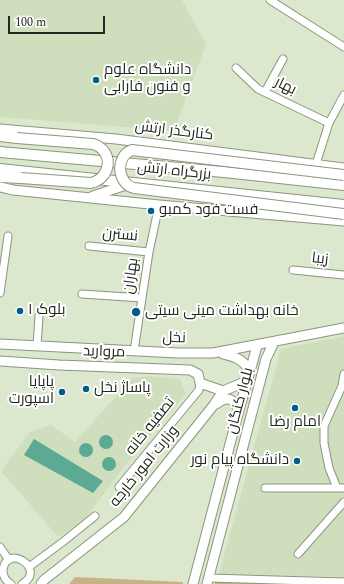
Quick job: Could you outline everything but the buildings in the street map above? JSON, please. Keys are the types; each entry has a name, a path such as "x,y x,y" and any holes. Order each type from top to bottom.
{"highway":[{"path":"0,136 93,144 100,147 104,151 108,161 105,175 98,181 91,183 0,177"},
{"path":"344,175 132,150 124,157 120,168 121,176 124,182 128,186 134,188 344,214"},
{"name":"بزرگراه ارتش","path":"0,152 224,172 344,185"},
{"name":"بزرگراه ارتش","path":"0,169 344,205"}],"main road":[{"name":"کنارگذر ارتش","path":"0,129 116,139 344,168"},
{"path":"90,197 133,183"},
{"path":"0,187 13,190 159,205 344,221"},
{"name":"نخل","path":"0,344 178,353 213,353 257,346 344,328"},
{"name":"بلوار کنگان","path":"208,581 266,359 274,342"},
{"name":"بلوار کنگان","path":"193,584 238,410 257,346"},
{"path":"200,383 223,391 248,376 247,366 234,356 213,353"},
{"path":"252,362 257,355 261,353 265,354 266,359"},
{"name":"مروارید","path":"0,360 59,365 190,370 198,374 200,383"},
{"name":"وزارت امور خارجه","path":"41,584 44,580 124,517 213,406 223,391"},
{"path":"213,406 223,399 228,399 236,404 238,410"},
{"path":"231,438 244,443"}],"street":[{"path":"270,0 344,46"},
{"path":"265,92 283,59"},
{"name":"بهار","path":"236,68 258,89 329,123"},
{"path":"316,164 329,123 344,95"},
{"name":"بهاران","path":"134,351 149,252 159,205"},
{"path":"0,293 8,236"},
{"name":"نسترن","path":"89,246 149,252"},
{"name":"زیبا","path":"293,270 344,275"},
{"path":"82,294 142,298"},
{"path":"37,346 39,316"},
{"path":"265,488 340,488 329,468 324,443 324,426 342,386 344,374"},
{"name":"تصفیه خانه","path":"119,487 199,390 200,383"},
{"path":"342,386 344,393"},
{"path":"298,554 344,502"},
{"path":"29,567 95,516"},
{"path":"0,547 9,560"},
{"path":"10,584 5,579 2,570 9,560 20,559 29,567 29,576 22,584"},
{"path":"208,581 344,582"}],"shaded area":[{"name":"دانشگاه علوم و فنون فارابی","path":"0,0 182,0 206,44 174,131 0,117"},
{"name":"دانشگاه پیام نور","path":"344,336 344,577 219,574 281,349"},
{"path":"149,376 180,379 186,394 123,468 85,519 58,537 1,471 30,432 51,425 75,442 132,378"},
{"path":"75,577 183,582 183,584 69,584"},
{"path":"216,579 333,584 215,584"}],"water":[{"path":"103,435 109,435 113,439 113,445 109,449 103,449 99,445 99,439"},
{"path":"34,439 103,481 93,493 24,455"},
{"path":"83,443 89,443 93,447 93,453 89,457 83,457 79,453 79,447"},
{"path":"106,457 112,457 116,461 116,467 112,471 106,471 102,467 102,461"}],"place":[{"name":"دانشگاه علوم و فنون فارابی","path":"96,80"},
{"name":"فست فود کمبو","path":"151,211"},
{"name":"۱ بلوک","path":"20,311"},
{"name":"خانه بهداشت مینی سیتی","path":"136,312"},
{"name":"پاساژ نخل","path":"86,389"},
{"name":"پاپایا اسپورت","path":"62,392"},
{"name":"امام رضا","path":"295,408"},
{"name":"دانشگاه پیام نور","path":"297,461"}]}
